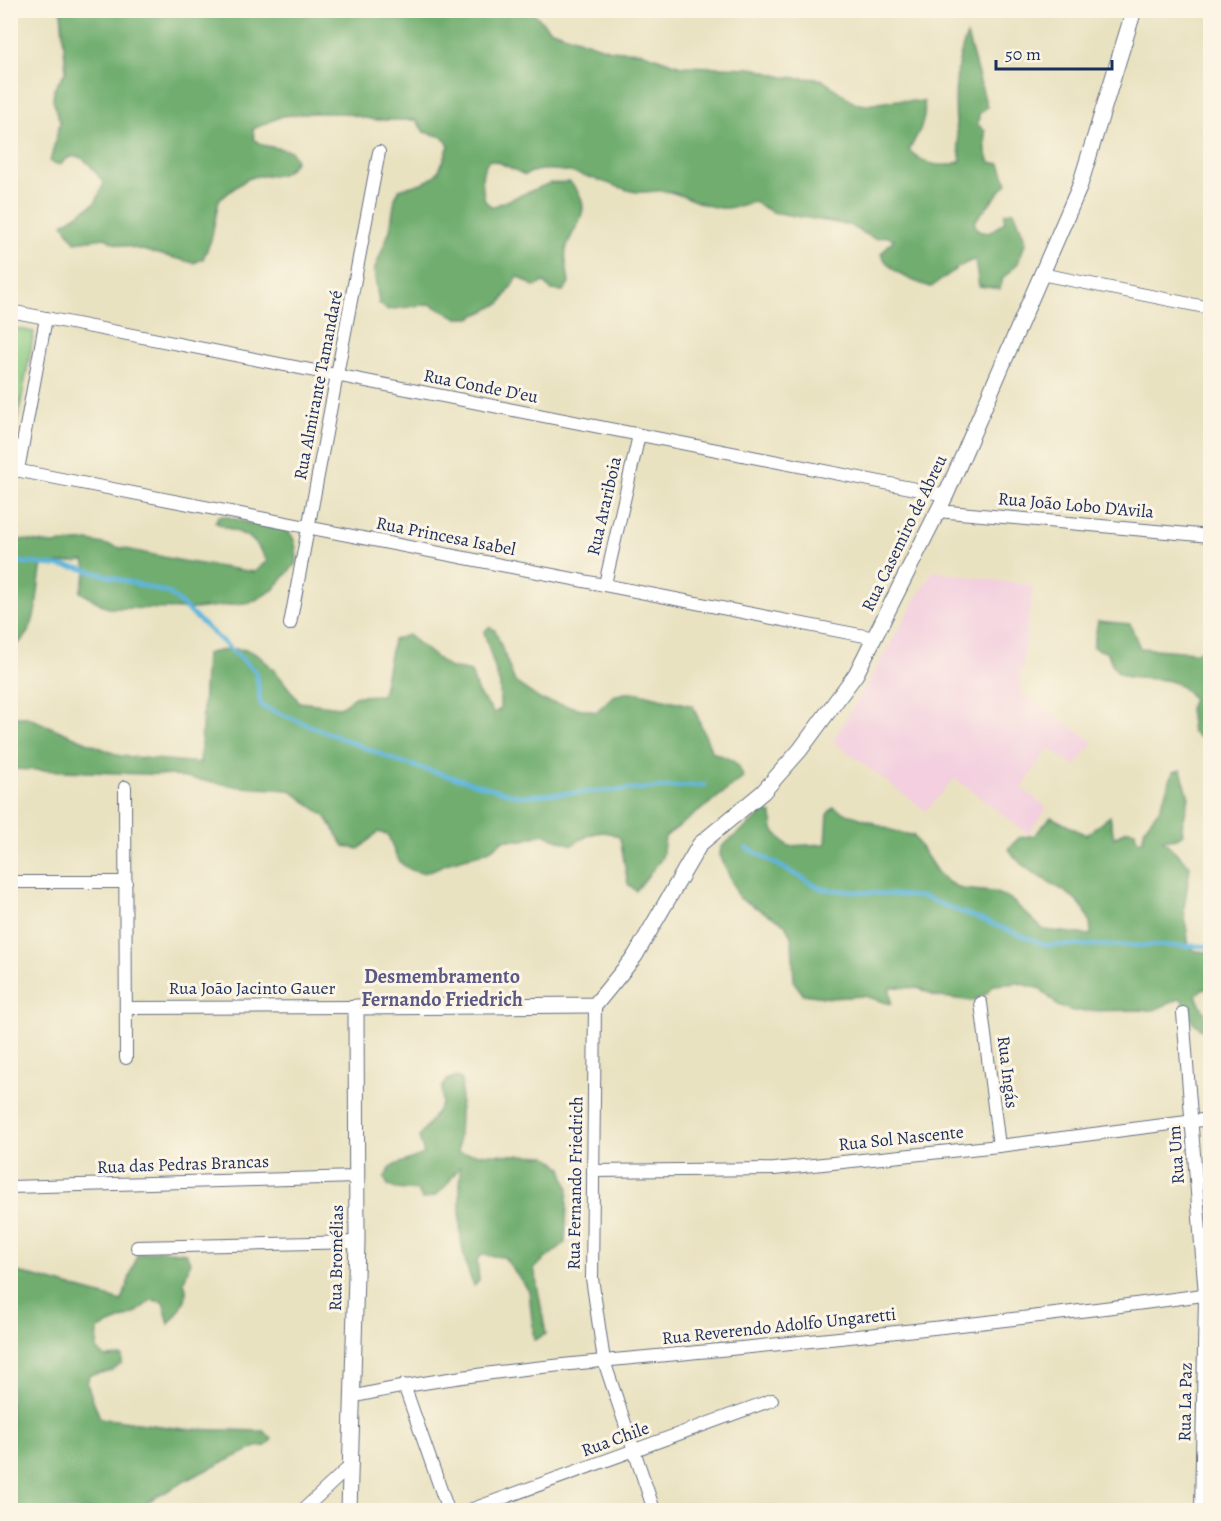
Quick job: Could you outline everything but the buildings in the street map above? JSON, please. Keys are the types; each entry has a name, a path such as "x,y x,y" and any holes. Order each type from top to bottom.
{"street":[{"name":"Rua Casemiro de Abreu","path":"595,1005 635,956 700,844 763,792 800,750 856,674 946,495 1079,188 1134,10"},
{"name":"Rua Almirante Tamandaré","path":"290,624 379,152"},
{"path":"1041,274 1210,308"},
{"name":"Rua Conde D'eu","path":"10,311 946,495"},
{"path":"14,469 46,318"},
{"name":"Rua Arariboia","path":"605,584 639,435"},
{"name":"Rua Princesa Isabel","path":"14,469 309,529 605,584 875,638"},
{"name":"Rua João Lobo D'Avila","path":"938,511 1210,536"},
{"path":"125,787 126,1058"},
{"path":"10,882 126,882"},
{"name":"Rua Ingás","path":"981,1003 999,1146"},
{"name":"Rua João Jacinto Gauer","path":"126,1008 595,1005"},
{"name":"Rua Fernando Friedrich","path":"595,1005 592,1278 604,1361 654,1510"},
{"name":"Rua Bromélias","path":"348,1510 357,1242 356,1007"},
{"name":"Rua Um","path":"1183,1013 1208,1295"},
{"name":"Rua Sol Nascente","path":"593,1171 774,1169 999,1146 1210,1119"},
{"name":"Rua das Pedras Brancas","path":"10,1187 357,1177"},
{"path":"137,1246 357,1242"},
{"name":"Rua Reverendo Adolfo Ungaretti","path":"351,1397 404,1385 604,1361 939,1329 1208,1295"},
{"name":"Rua La Paz","path":"1201,1510 1208,1295"},
{"path":"404,1385 448,1510"},
{"name":"Rua Chile","path":"470,1510 772,1400"},
{"path":"303,1510 349,1467"}],"shaded area":[{"path":"933,571 1033,586 1019,691 1094,742 1075,766 1048,748 1022,788 1047,808 1028,834 955,778 926,811 833,741"}],"green space":[{"path":"61,11 532,11 549,29 610,50 641,52 681,66 753,68 783,77 821,79 855,103 866,105 897,100 924,102 923,121 909,150 920,159 940,165 961,161 955,98 958,65 967,35 987,107 979,114 978,125 985,131 986,152 990,162 1000,164 1007,183 974,222 978,231 988,233 1004,223 1005,213 1014,211 1026,241 1018,263 1003,278 1000,289 979,286 975,260 958,267 931,287 902,275 885,261 881,254 894,239 885,236 875,239 849,225 772,212 754,202 719,208 672,192 635,192 563,171 536,171 525,175 489,160 484,170 482,184 485,201 492,207 550,183 570,182 578,192 583,209 566,250 569,283 563,291 551,290 544,282 535,287 518,276 501,303 470,318 458,318 430,304 387,310 379,303 374,271 390,230 395,198 400,189 434,177 449,145 443,137 424,132 416,120 374,120 344,113 313,113 282,116 253,129 254,139 262,145 291,151 296,160 285,172 250,178 219,200 211,240 203,259 194,263 114,243 105,238 75,242 63,224 95,203 104,183 90,165 79,157 73,156 60,165 50,162 60,122 53,100 54,89 66,71"},
{"path":"10,327 34,332 11,455 10,454"},
{"path":"219,516 280,529 291,534 297,562 273,590 252,602 195,609 108,608 80,592 87,571 84,561 42,565 32,623 28,633 11,649 11,538 52,544 89,541 182,561 254,572 267,561 261,551 250,538 215,522"},
{"path":"1098,621 1130,624 1140,648 1196,652 1210,649 1210,744 1192,732 1189,709 1193,698 1183,688 1170,681 1124,676 1112,664 1108,653 1093,647"},
{"path":"489,627 495,630 515,682 541,700 596,712 613,696 639,693 693,706 712,752 732,760 739,767 743,778 665,837 662,858 636,891 628,884 620,838 614,834 595,833 572,845 543,834 524,840 503,840 484,853 455,860 423,873 412,871 400,861 388,835 378,832 359,849 344,846 326,817 290,790 241,787 170,775 11,769 11,717 27,717 120,756 200,763 206,654 227,650 249,651 263,659 299,702 340,707 356,696 382,695 393,640 408,635 448,667 471,672 478,693 494,713 500,709 500,685 484,632"},
{"path":"1181,770 1189,798 1182,826 1183,834 1177,838 1163,840 1190,866 1184,909 1189,947 1195,951 1210,952 1210,988 1201,990 1196,996 1206,1016 1202,1030 1190,1019 1181,998 1154,1010 1072,1011 1058,1006 1041,989 1018,983 994,985 985,995 972,1001 934,996 920,988 890,987 891,1004 864,996 831,998 803,994 794,982 792,939 785,924 739,898 720,855 721,847 765,812 772,814 773,830 788,846 826,844 828,813 834,807 891,830 913,835 937,872 948,882 961,889 993,892 1009,898 1044,930 1091,935 1085,910 1077,901 1068,893 1034,874 1008,849 1019,838 1035,835 1051,817 1086,835 1110,816 1114,838 1127,830 1135,831 1136,838 1142,842 1145,827 1160,808 1173,772"},
{"path":"457,1077 462,1080 458,1153 547,1156 562,1168 568,1187 565,1243 534,1268 546,1334 534,1340 529,1291 504,1257 482,1255 477,1260 479,1281 474,1286 461,1242 460,1167 440,1192 429,1198 422,1199 418,1191 396,1189 388,1185 384,1178 392,1166 424,1154 419,1137 442,1104 442,1088 447,1080"},
{"path":"161,1250 186,1253 190,1262 184,1282 185,1299 169,1324 163,1302 151,1300 136,1313 98,1329 97,1350 105,1357 122,1356 122,1363 111,1371 89,1375 87,1384 100,1418 183,1429 264,1431 272,1439 266,1446 256,1447 196,1475 133,1510 11,1510 11,1270 122,1301 137,1255"}],"waterway":[{"path":"10,561 79,568 169,593 256,672 261,706 400,762 518,796 705,785"},
{"path":"747,848 822,889 923,897 1046,945 1210,946"}],"district":[{"name":"Desmembramento Fernando Friedrich","path":"442,988"}]}
